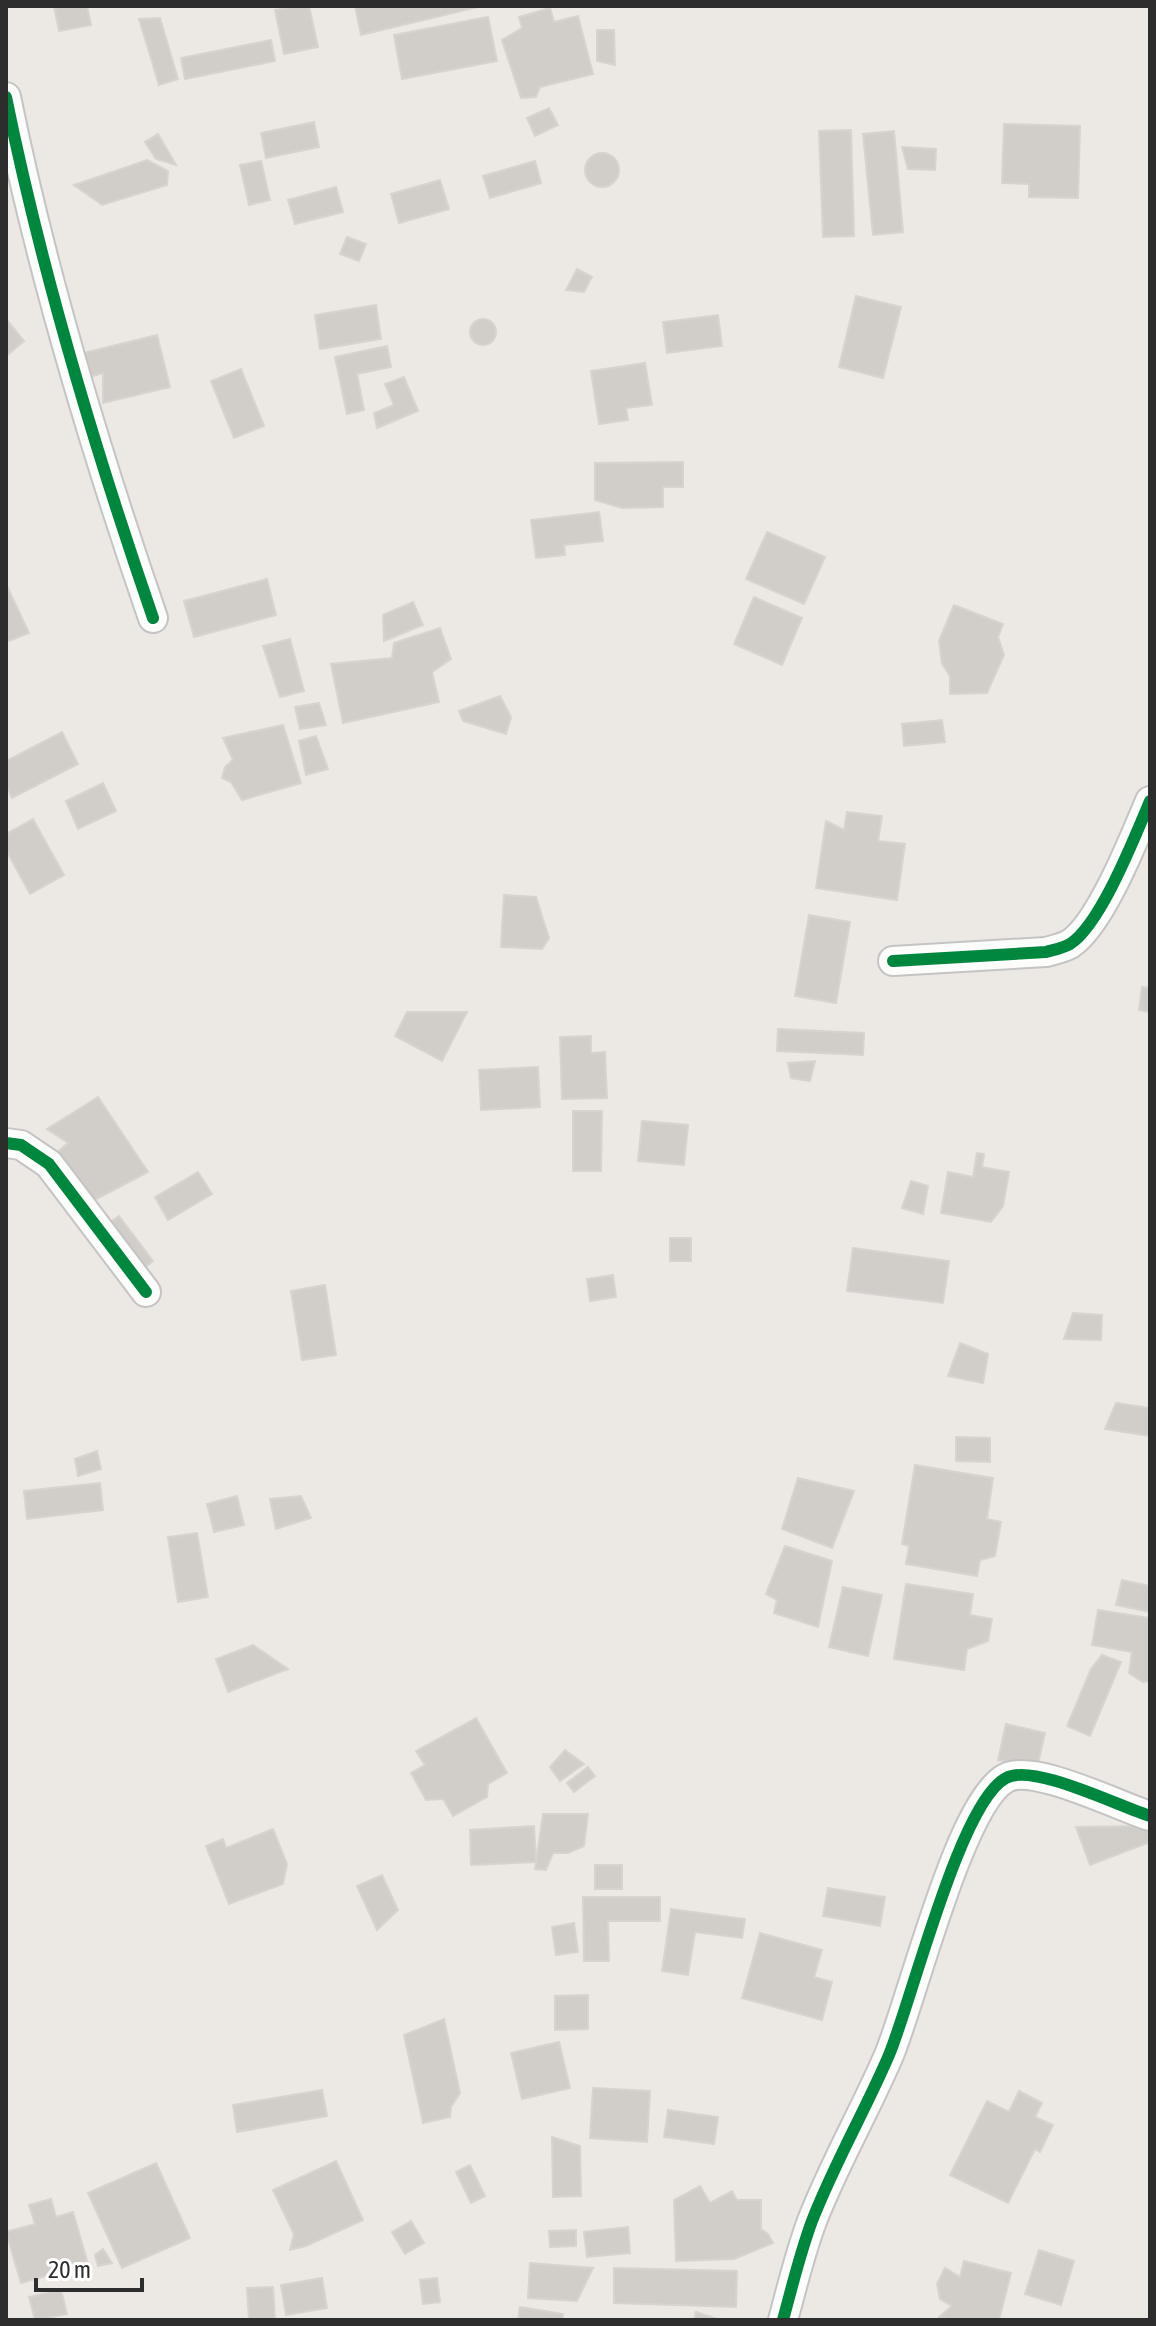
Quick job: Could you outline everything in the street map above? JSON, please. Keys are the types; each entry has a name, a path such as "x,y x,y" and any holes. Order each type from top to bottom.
{"street":[{"path":"6,97 29,208 116,511 153,618"},
{"path":"893,961 1046,952 1068,945 1085,930 1125,862 1150,801"},
{"path":"6,1143 21,1145 49,1164 146,1292"},
{"path":"783,2320 812,2222 890,2053 956,1857 986,1796 1008,1776 1028,1774 1050,1778 1150,1816"}],"building":[{"path":"54,6 87,6 91,25 59,31"},
{"path":"309,6 318,47 284,54 275,10"},
{"path":"355,6 478,6 478,7 361,35"},
{"path":"550,8 554,22 578,16 593,74 540,87 536,97 521,98 502,40 522,28 519,17"},
{"path":"488,17 497,61 402,79 394,35"},
{"path":"160,18 178,79 159,85 139,19"},
{"path":"597,30 614,30 615,65 597,61"},
{"path":"271,40 275,61 185,79 181,58"},
{"path":"549,108 558,125 535,136 527,118"},
{"path":"314,122 319,147 266,158 261,133"},
{"path":"1004,124 1080,126 1078,198 1029,197 1029,184 1002,183"},
{"path":"851,130 854,236 823,237 819,131"},
{"path":"894,131 903,232 873,235 863,134"},
{"path":"158,134 176,165 156,159 145,142"},
{"path":"902,147 936,149 935,170 908,169"},
{"path":"602,153 614,158 619,170 614,182 602,187 590,182 585,170 590,158"},
{"path":"147,160 168,171 167,185 102,205 74,185"},
{"path":"261,161 270,200 249,205 240,165"},
{"path":"535,161 541,183 490,198 483,176"},
{"path":"440,180 449,209 399,223 391,194"},
{"path":"336,187 343,212 295,224 288,200"},
{"path":"347,237 366,244 359,261 340,254"},
{"path":"577,269 592,277 584,292 566,290"},
{"path":"856,296 901,307 883,378 839,367"},
{"path":"376,305 381,339 320,349 315,315"},
{"path":"718,315 722,346 667,353 663,322"},
{"path":"6,319 24,341 6,356"},
{"path":"483,319 492,323 496,332 492,341 483,345 474,341 470,332 474,323"},
{"path":"157,335 170,387 103,403 103,373 90,377 84,353"},
{"path":"387,346 391,367 357,374 364,410 347,414 335,357"},
{"path":"645,363 652,405 626,408 628,420 599,424 591,371"},
{"path":"241,369 264,426 234,438 211,381"},
{"path":"404,377 418,411 377,428 374,413 394,405 385,384"},
{"path":"683,462 683,487 663,487 663,507 622,508 595,500 595,463"},
{"path":"599,512 603,541 564,545 565,555 536,558 531,520"},
{"path":"767,532 825,557 804,604 746,579"},
{"path":"267,579 276,615 194,637 184,601"},
{"path":"6,584 29,633 6,642"},
{"path":"754,597 802,618 782,665 734,644"},
{"path":"413,602 423,625 384,641 383,615"},
{"path":"954,605 1003,624 998,637 1004,655 987,693 950,694 950,676 942,664 939,641"},
{"path":"440,628 451,659 432,672 439,702 343,723 331,664 392,658 394,643"},
{"path":"290,639 304,691 280,697 263,646"},
{"path":"500,696 511,717 506,734 463,721 459,711"},
{"path":"319,703 326,725 300,729 295,707"},
{"path":"942,720 945,742 904,746 902,724"},
{"path":"283,725 301,783 242,800 231,782 222,778 225,767 233,760 223,738"},
{"path":"62,732 78,764 12,798 6,785 6,761"},
{"path":"316,736 328,769 306,775 299,741"},
{"path":"103,783 116,811 78,829 66,801"},
{"path":"847,812 882,816 878,841 905,844 897,900 816,888 826,821 844,830"},
{"path":"33,819 64,875 30,894 6,850 6,834"},
{"path":"504,895 536,897 549,938 542,949 501,947"},
{"path":"809,915 850,922 836,1003 795,996"},
{"path":"1142,987 1150,988 1150,1012 1139,1010"},
{"path":"407,1012 467,1012 442,1061 395,1036"},
{"path":"778,1029 864,1033 863,1055 777,1051"},
{"path":"591,1036 591,1053 605,1052 607,1098 562,1099 560,1037"},
{"path":"815,1061 810,1081 791,1078 788,1063"},
{"path":"538,1067 540,1107 481,1110 479,1070"},
{"path":"98,1097 148,1172 89,1203 53,1156 68,1143 47,1129"},
{"path":"573,1111 602,1111 601,1171 573,1171"},
{"path":"642,1121 688,1125 684,1165 638,1161"},
{"path":"977,1153 984,1154 982,1167 1009,1172 1003,1206 991,1222 941,1213 948,1172 973,1177"},
{"path":"198,1172 212,1194 168,1220 155,1197"},
{"path":"911,1181 928,1186 923,1214 902,1208"},
{"path":"119,1216 153,1261 139,1272 105,1226"},
{"path":"670,1238 691,1238 691,1261 670,1261"},
{"path":"853,1248 949,1261 943,1303 847,1291"},
{"path":"613,1275 616,1297 590,1301 587,1279"},
{"path":"325,1285 336,1355 302,1360 291,1291"},
{"path":"1073,1313 1102,1315 1101,1340 1064,1339"},
{"path":"960,1343 988,1354 983,1383 948,1376"},
{"path":"1116,1403 1150,1408 1150,1436 1105,1429"},
{"path":"956,1437 990,1438 990,1462 956,1461"},
{"path":"97,1451 101,1469 78,1476 75,1459"},
{"path":"915,1465 993,1478 987,1519 1001,1522 995,1556 980,1560 977,1576 906,1564 909,1546 902,1544"},
{"path":"798,1478 854,1491 832,1548 782,1529"},
{"path":"100,1483 103,1510 27,1519 24,1491"},
{"path":"237,1496 244,1525 214,1532 207,1504"},
{"path":"301,1496 311,1518 276,1529 270,1499"},
{"path":"197,1533 208,1597 178,1602 168,1537"},
{"path":"785,1546 832,1561 818,1627 774,1613 777,1600 766,1594"},
{"path":"1122,1580 1150,1586 1150,1612 1116,1605"},
{"path":"906,1584 973,1594 970,1615 992,1619 988,1641 967,1649 964,1670 894,1659"},
{"path":"843,1587 882,1595 868,1656 829,1647"},
{"path":"1098,1610 1150,1618 1150,1681 1143,1682 1129,1673 1132,1652 1092,1645"},
{"path":"253,1645 288,1669 228,1692 216,1659"},
{"path":"1102,1655 1121,1662 1090,1736 1067,1726 1091,1669"},
{"path":"476,1718 507,1773 488,1784 487,1797 453,1816 443,1799 426,1800 411,1773 425,1765 416,1751"},
{"path":"1006,1724 1045,1733 1037,1768 998,1760"},
{"path":"565,1750 584,1764 560,1781 550,1767"},
{"path":"588,1767 595,1776 574,1792 567,1783"},
{"path":"543,1814 588,1814 584,1846 568,1853 553,1853 546,1870 535,1869"},
{"path":"534,1826 536,1862 471,1865 470,1830"},
{"path":"1150,1826 1150,1842 1090,1865 1076,1827"},
{"path":"273,1829 287,1864 283,1884 229,1904 206,1846 223,1839 226,1848"},
{"path":"595,1865 622,1865 622,1889 595,1889"},
{"path":"382,1875 398,1910 377,1930 357,1886"},
{"path":"828,1888 885,1897 880,1926 823,1916"},
{"path":"583,1897 660,1897 660,1921 608,1921 609,1961 584,1961"},
{"path":"671,1909 745,1919 742,1938 695,1932 688,1975 662,1971"},
{"path":"574,1923 578,1952 556,1955 552,1927"},
{"path":"760,1933 822,1950 814,1977 832,1982 822,2020 742,1998"},
{"path":"588,1995 588,2029 555,2030 555,1996"},
{"path":"444,2019 460,2093 451,2107 450,2117 423,2123 404,2035"},
{"path":"559,2042 570,2088 522,2099 511,2053"},
{"path":"593,2088 650,2091 647,2142 590,2138"},
{"path":"322,2090 327,2116 237,2132 233,2105"},
{"path":"1019,2091 1042,2103 1035,2117 1053,2125 1040,2152 1035,2149 1008,2203 950,2175 987,2101 1009,2112"},
{"path":"668,2110 718,2117 714,2144 664,2137"},
{"path":"552,2137 580,2146 581,2196 553,2197"},
{"path":"336,2161 363,2220 290,2250 294,2234 273,2190"},
{"path":"156,2163 190,2238 122,2268 88,2193"},
{"path":"470,2165 485,2196 471,2203 456,2172"},
{"path":"700,2186 710,2203 732,2191 737,2200 761,2200 761,2229 773,2243 734,2259 676,2261 674,2200"},
{"path":"51,2199 56,2217 73,2212 88,2264 21,2283 6,2232 35,2224 29,2205"},
{"path":"411,2221 424,2243 405,2254 392,2232"},
{"path":"628,2227 630,2253 587,2257 584,2232"},
{"path":"576,2230 576,2246 550,2247 549,2231"},
{"path":"103,2249 112,2263 98,2266 95,2255"},
{"path":"1039,2250 1074,2261 1061,2305 1025,2294"},
{"path":"964,2261 1011,2273 999,2320 950,2320 939,2317 952,2306 940,2299 937,2284 945,2268 960,2277"},
{"path":"530,2263 593,2268 577,2301 528,2298"},
{"path":"614,2268 737,2271 736,2307 614,2303"},
{"path":"322,2278 327,2308 286,2315 281,2285"},
{"path":"437,2278 440,2302 423,2304 420,2280"},
{"path":"273,2287 275,2320 249,2320 247,2288"},
{"path":"61,2290 67,2314 35,2320 29,2297"},
{"path":"520,2307 563,2314 562,2320 518,2320"},
{"path":"696,2312 720,2320 694,2320"}],"cycle path":[{"path":"6,97 36,229 71,360 153,618"},
{"path":"893,961 1046,952 1070,944 1082,934 1105,899 1150,801"},
{"path":"6,1143 21,1145 49,1164 146,1292"},
{"path":"783,2320 812,2221 889,2055 955,1862 989,1795 1006,1778 1035,1776 1150,1816"}]}
